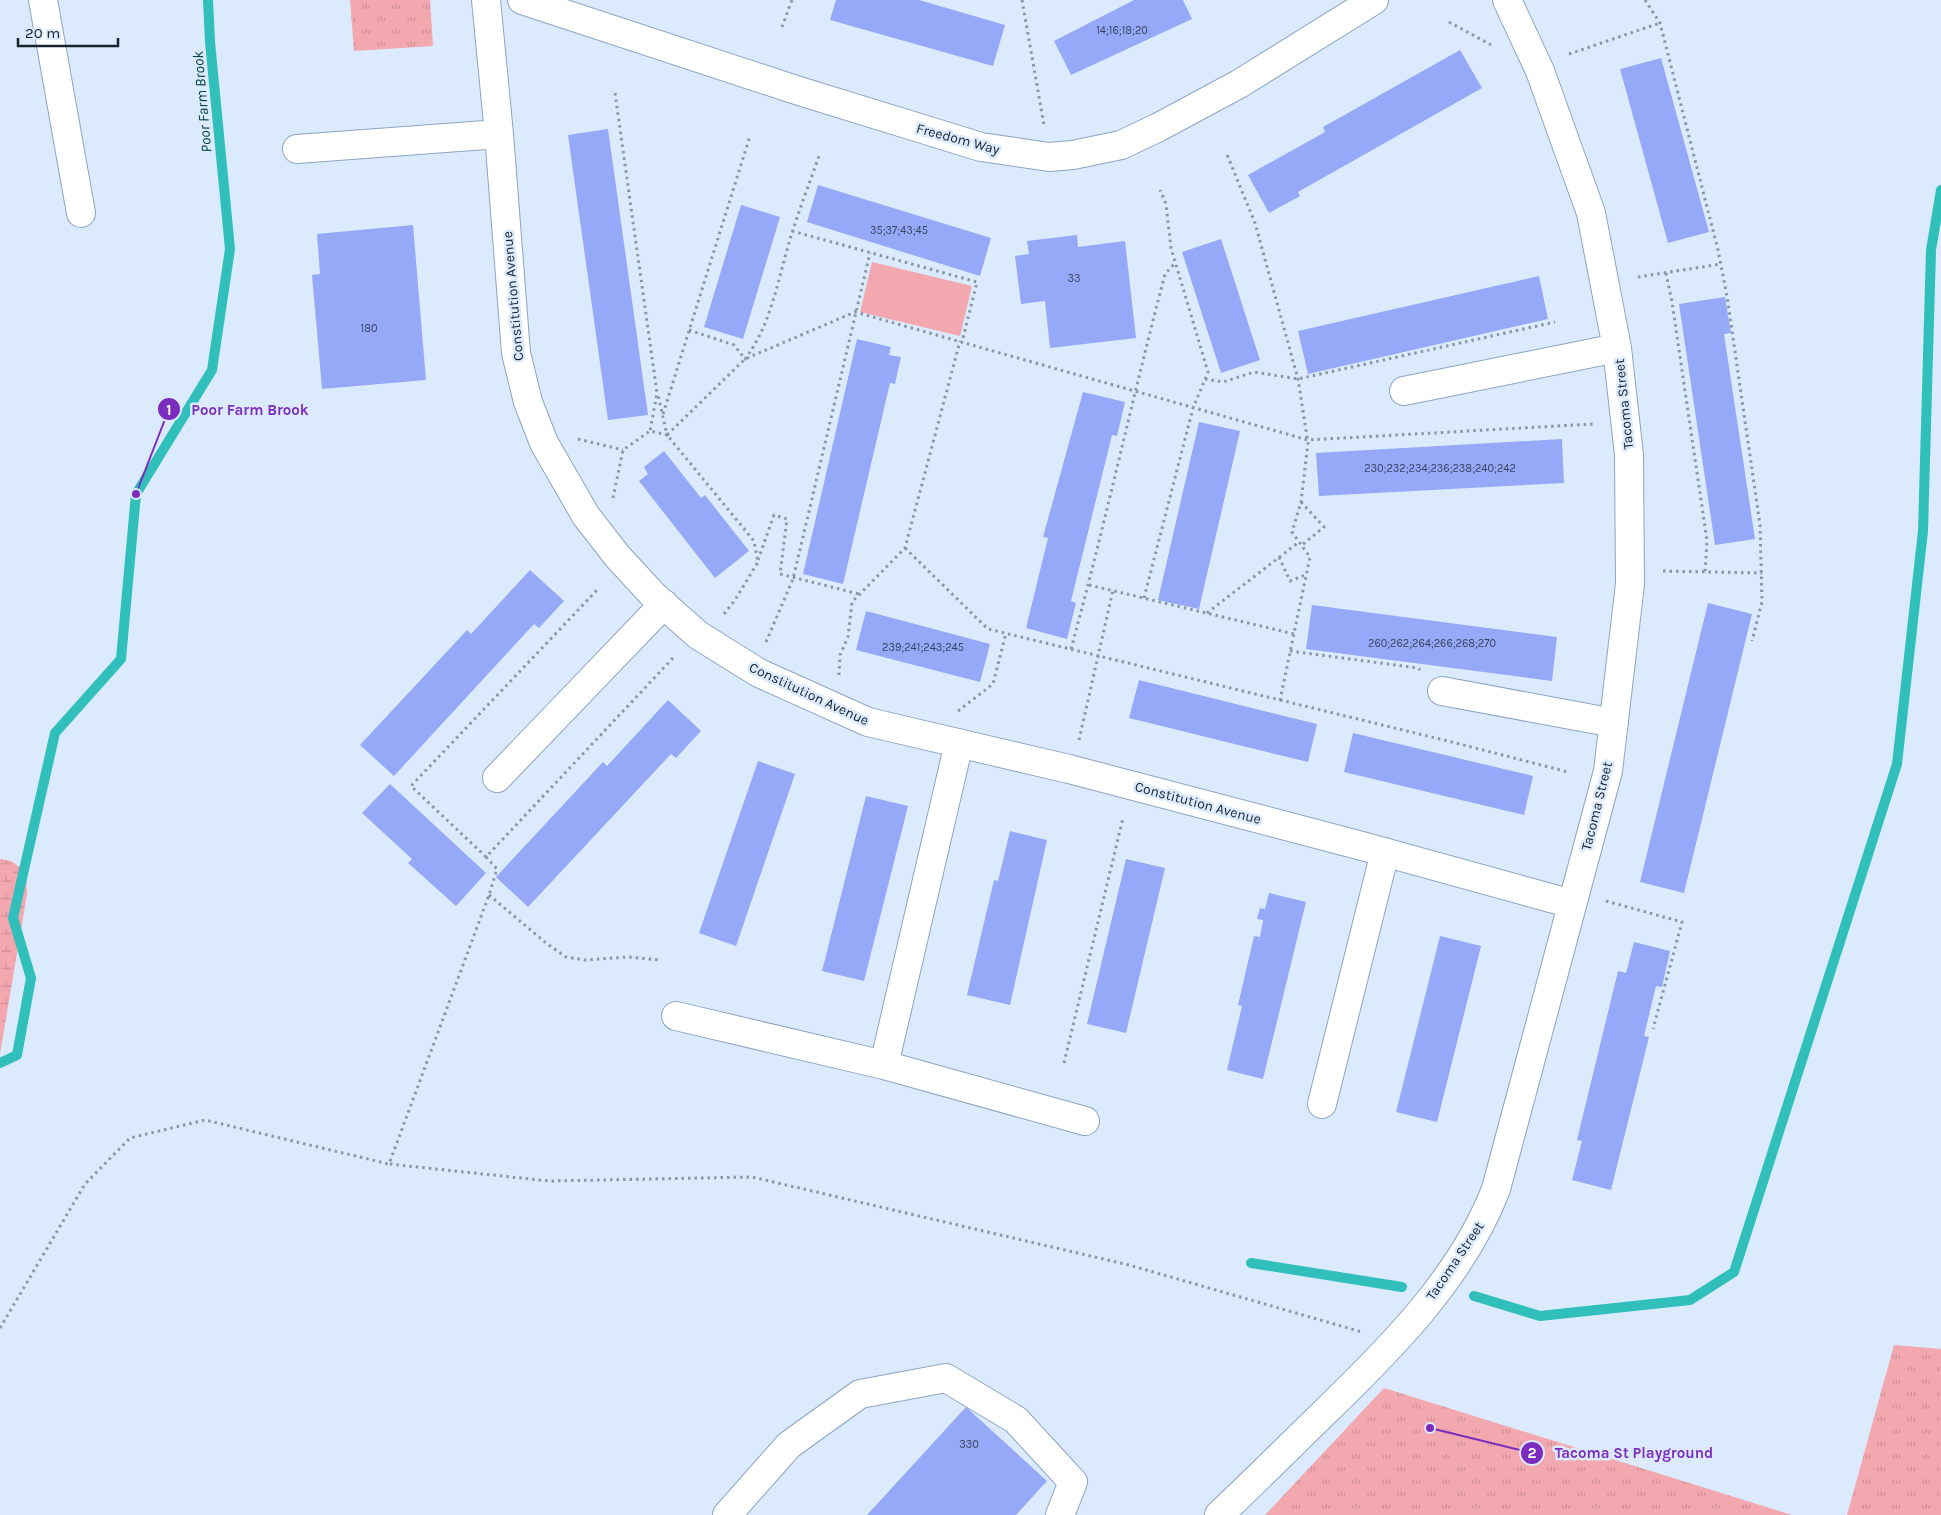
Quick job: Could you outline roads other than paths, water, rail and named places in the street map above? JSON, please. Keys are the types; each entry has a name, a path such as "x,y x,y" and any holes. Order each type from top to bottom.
{"street":[{"path":"42,0 81,213"},
{"name":"Constitution Avenue","path":"486,0 499,134 516,353 528,402 544,443 586,516 618,557 664,604 698,634 759,673 868,722 1069,769 1385,852 1572,904"},
{"name":"Freedom Way","path":"522,0 796,90 981,147 1049,157 1073,156 1121,145 1159,127 1239,84 1374,0"},
{"name":"Tacoma Street","path":"1219,1515 1348,1390 1395,1341 1453,1270 1474,1239 1496,1189 1608,771 1630,584 1629,455 1618,348 1591,213 1540,71 1507,0"},
{"path":"297,149 499,134"},
{"path":"1404,392 1618,348"},
{"path":"497,778 664,604"},
{"path":"1442,691 1614,723"},
{"path":"884,1065 959,743"},
{"path":"1322,1104 1385,852"},
{"path":"676,1016 884,1065 1085,1121"},
{"path":"727,1515 789,1445 860,1394 946,1378 1016,1420 1073,1482 1060,1515"}],"waterway":[{"name":"Poor Farm Brook","path":"0,1063 17,1055 31,978 13,918 55,733 121,659 136,494 212,370 230,249 210,42 208,0"},
{"path":"1474,1296 1540,1316 1690,1300 1734,1272 1897,764 1923,531 1931,250 1941,190"},
{"path":"1251,1263 1402,1287"}],"place":[{"name":"Poor Farm Brook","path":"136,494"},
{"name":"Tacoma St Playground","path":"1430,1428"}]}
